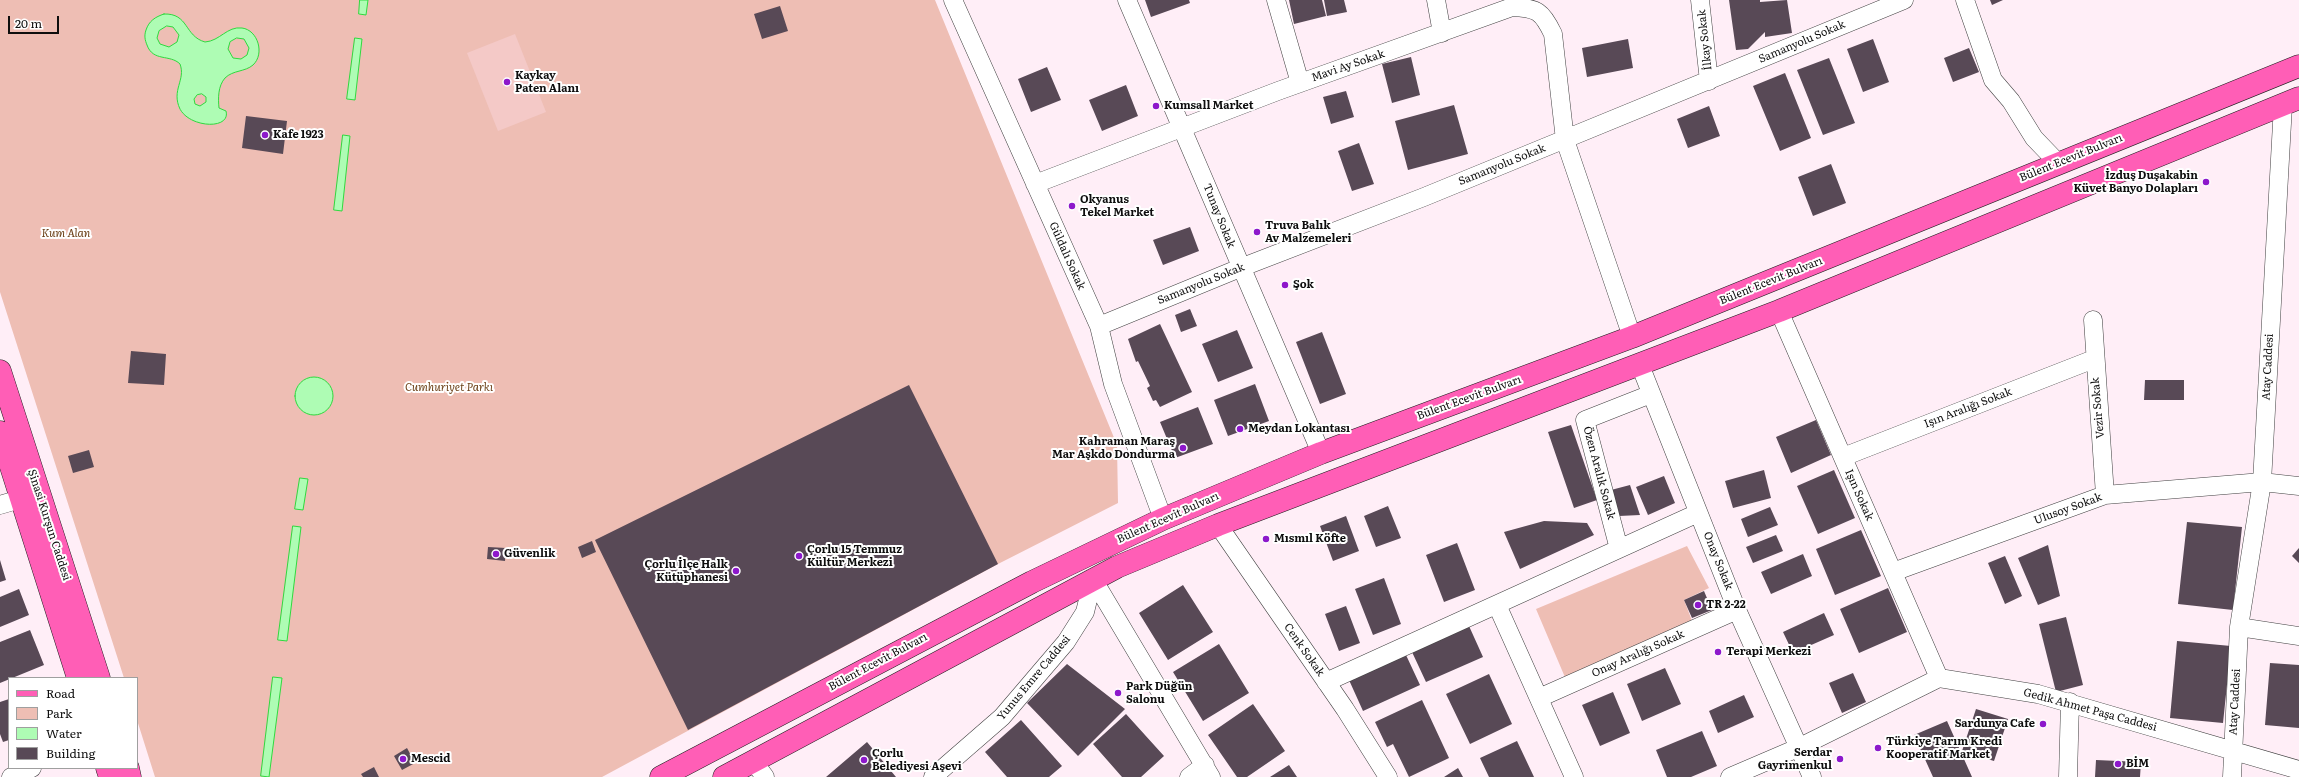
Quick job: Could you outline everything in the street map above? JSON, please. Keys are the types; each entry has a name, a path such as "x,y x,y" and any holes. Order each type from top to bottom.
{"main road":[{"name":"Bülent Ecevit Bulvarı","path":"661,777 1081,558 1163,519 1321,453 1632,337 2299,66"},
{"path":"724,777 759,769 1093,579 1117,567 1218,525 1779,311 2291,102"},
{"name":"Şinasi Kurşun Caddesi","path":"0,371 30,496 78,677"},
{"name":"Şinasi Kurşun Caddesi","path":"0,432 30,496 99,677"},
{"path":"1205,501 1218,525"},
{"path":"1117,567 1163,519 1218,525"},
{"path":"1081,558 1093,579"}],"street":[{"name":"Güldalı Sokak","path":"953,0 1099,326 1113,384 1163,519"},
{"name":"Tunay Sokak","path":"1127,0 1184,128 1240,268 1321,453"},
{"path":"1276,0 1300,83"},
{"path":"1436,0 1442,33"},
{"name":"İlkay Sokak","path":"1700,0 1709,80"},
{"name":"Samanyolu Sokak","path":"1099,326 1240,268 1424,197 1565,140 1709,80 1877,5 1904,0"},
{"path":"1965,0 1993,80 2011,101 2034,138 2058,163"},
{"name":"Mavi Ay Sokak","path":"1035,184 1300,83 1512,7 1532,8 1546,20 1553,34 1565,140 1632,337"},
{"name":"Atay Caddesi","path":"2232,777 2239,627 2262,482 2291,102"},
{"name":"Işın Sokak","path":"1779,311 1939,678"},
{"name":"Vezir Sokak","path":"2093,320 2094,359 2105,495"},
{"name":"Işın Aralığı Sokak","path":"1843,457 2094,359"},
{"name":"Onay Sokak","path":"1640,365 1738,610 1812,777"},
{"name":"Özen Aralık Sokak","path":"1619,549 1585,420 1651,394"},
{"name":"Ulusoy Sokak","path":"1893,572 2105,495 2262,482 2299,486"},
{"path":"0,505 30,496"},
{"path":"1326,682 1698,513"},
{"name":"Cenk Sokak","path":"1218,525 1326,682 1388,777"},
{"path":"1093,579 1208,771 1189,777"},
{"name":"Yunus Emre Caddesi","path":"933,777 1002,717 1066,642 1085,612 1093,579"},
{"path":"1497,605 1574,777"},
{"name":"Onay Aralığı Sokak","path":"1539,698 1738,610"},
{"path":"2239,627 2299,636"},
{"path":"1730,777 1800,747 1939,678"},
{"name":"Gedik Ahmet Paşa Caddesi","path":"1939,678 2038,694 2070,702 2233,749 2299,770"},
{"path":"2068,777 2070,702"},
{"path":"11,777 30,769"}],"green space":[{"name":"Cumhuriyet Parkı","path":"0,0 935,0 1117,445 1118,503 998,564 602,777 155,777 138,723 138,677 124,677 0,292"},
{"path":"1687,546 1709,588 1684,600 1694,626 1567,682 1536,609"}],"shaded area":[{"name":"Kaykay Paten Alanı","path":"515,34 546,112 498,131 467,53"}],"water":[{"path":"360,0 368,0 366,15 359,14"},
{"path":"164,14 178,17 193,35 205,42 215,39 232,29 237,28 248,30 256,38 259,49 257,60 250,67 228,75 221,85 219,108 226,111 226,117 222,121 216,124 200,123 192,120 180,109 177,96 181,75 180,64 171,59 153,54 145,40 145,32 149,24 155,18","holes":["167,26 173,27 179,35 177,42 169,47 160,44 157,38 159,31","237,38 244,39 249,48 247,55 241,59 233,58 228,49 230,42","202,94 206,97 206,102 200,106 195,104 194,99 197,95"]},
{"path":"355,38 362,39 355,100 347,99"},
{"path":"343,135 350,136 342,211 334,210"},
{"path":"314,377 324,380 330,386 333,396 330,406 324,412 314,415 304,412 298,406 295,396 298,386 304,380"},
{"path":"300,478 308,479 303,510 295,509"},
{"path":"293,526 301,527 287,641 278,640"},
{"path":"273,677 282,678 269,777 261,776"}],"building":[{"path":"1145,0 1189,0 1190,3 1151,17"},
{"path":"1289,0 1322,0 1326,16 1294,24"},
{"path":"1324,0 1344,0 1347,12 1327,16"},
{"path":"1729,0 1760,0 1760,2 1787,0 1792,33 1765,37 1765,32 1748,49 1736,50"},
{"path":"1990,0 2003,0 1992,5"},
{"path":"780,6 788,31 762,39 754,14"},
{"path":"1628,39 1633,68 1587,77 1582,48"},
{"path":"1873,39 1889,82 1863,92 1847,49"},
{"path":"1969,48 1979,72 1953,82 1944,58"},
{"path":"1411,57 1420,95 1392,103 1382,64"},
{"path":"1829,58 1855,123 1823,135 1797,70"},
{"path":"1047,67 1061,100 1031,112 1018,79"},
{"path":"1785,73 1811,138 1780,151 1753,86"},
{"path":"1126,85 1138,116 1102,131 1089,100"},
{"path":"1346,91 1354,117 1331,124 1323,97"},
{"path":"1454,105 1468,154 1408,170 1395,121"},
{"path":"1709,106 1720,136 1688,148 1677,119"},
{"name":"Kafe 1923","path":"246,116 287,121 283,154 242,148"},
{"path":"1359,143 1374,184 1352,191 1338,151"},
{"path":"1831,164 1846,203 1813,216 1798,177"},
{"path":"1190,227 1199,251 1163,265 1153,240"},
{"path":"1190,309 1197,326 1181,332 1175,315"},
{"path":"1160,324 1192,392 1160,407 1156,400 1153,401 1147,388 1150,386 1138,361 1136,362 1128,339"},
{"path":"1237,330 1253,368 1218,382 1202,344"},
{"path":"1322,332 1346,394 1320,404 1296,342"},
{"path":"131,351 166,354 164,385 128,383"},
{"path":"2145,380 2184,380 2184,400 2144,400"},
{"path":"1255,384 1269,421 1228,436 1214,400"},
{"name":"Çorlu 15 Temmuz Kültür Merkezi","path":"909,385 998,564 688,730 595,540"},
{"path":"1198,407 1213,444 1175,458 1160,422"},
{"path":"1816,420 1831,455 1791,473 1776,437"},
{"path":"1571,425 1597,500 1574,508 1548,432"},
{"path":"89,450 94,467 73,473 68,456"},
{"path":"1764,470 1771,498 1733,508 1725,481"},
{"path":"1834,470 1855,518 1818,534 1797,486"},
{"path":"1664,476 1675,503 1648,515 1636,487"},
{"path":"1630,485 1640,515 1619,516 1611,490"},
{"path":"1388,506 1401,538 1376,547 1364,516"},
{"path":"1770,507 1778,525 1748,537 1741,519"},
{"path":"1346,516 1359,551 1333,561 1320,526"},
{"path":"1544,521 1587,523 1594,535 1520,569 1504,532"},
{"path":"2187,522 2242,527 2233,610 2178,604"},
{"path":"1861,530 1881,576 1835,595 1816,549"},
{"path":"1776,535 1783,551 1753,563 1746,547"},
{"path":"592,541 596,552 582,558 578,547"},
{"path":"1457,543 1475,590 1444,602 1426,555"},
{"path":"2048,545 2060,596 2038,605 2018,558"},
{"name":"Güvenlik","path":"488,547 506,548 505,561 487,559"},
{"path":"2299,548 2299,563 2292,556"},
{"path":"1803,554 1812,576 1771,594 1761,572"},
{"path":"2005,556 2022,596 2005,604 1988,563"},
{"path":"0,560 6,580 0,582"},
{"path":"1384,578 1401,624 1373,635 1355,589"},
{"path":"1183,585 1213,632 1168,660 1139,613"},
{"path":"1888,588 1907,632 1859,653 1840,609"},
{"path":"19,589 29,615 0,627 0,597"},
{"name":"TR 2-22","path":"1704,591 1712,610 1692,618 1684,600"},
{"path":"1346,606 1360,643 1339,651 1325,614"},
{"path":"1824,613 1834,635 1793,653 1783,632"},
{"path":"2066,617 2083,685 2056,692 2039,624"},
{"path":"1469,626 1483,657 1426,682 1412,652"},
{"path":"30,630 44,665 15,677 8,677 8,680 0,683 0,642"},
{"path":"2177,641 2231,646 2223,723 2170,718"},
{"path":"1219,644 1249,693 1203,721 1173,672"},
{"path":"1406,655 1420,685 1363,711 1349,680"},
{"path":"2270,663 2299,665 2299,728 2265,725"},
{"path":"1067,664 1125,709 1078,756 1027,703"},
{"path":"1665,668 1681,704 1642,721 1627,684"},
{"path":"1853,673 1866,702 1842,713 1829,683"},
{"path":"1489,674 1512,724 1470,744 1446,694"},
{"path":"1613,692 1630,733 1600,746 1582,705"},
{"path":"1744,695 1754,717 1718,733 1709,711"},
{"path":"8,699 8,740 3,742 0,734 0,702"},
{"path":"1422,700 1449,758 1409,777 1393,744 1387,747 1375,722"},
{"path":"1253,704 1285,751 1247,777 1237,777 1208,735"},
{"path":"1976,709 2008,719 1994,761 1962,751"},
{"path":"1126,714 1164,756 1141,777 1122,777 1093,744"},
{"path":"1021,720 1062,766 1049,777 1007,777 985,752"},
{"path":"1947,721 1972,777 1933,777 1914,735"},
{"path":"1702,731 1717,766 1691,777 1667,777 1656,750"},
{"path":"1517,741 1534,777 1489,777 1480,758"},
{"name":"Çorlu Belediyesi Aşevi","path":"867,742 896,777 826,777"},
{"path":"407,748 415,763 402,770 394,756"},
{"path":"2096,760 2141,762 2140,777 2095,777"},
{"path":"1289,765 1297,777 1270,777"},
{"path":"374,767 379,777 363,777 361,774"},
{"path":"1458,768 1463,777 1444,777"}],"place":[{"name":"Kaykay Paten Alanı","path":"507,82"},
{"name":"Kumsall Market","path":"1156,106"},
{"name":"Kafe 1923","path":"265,135"},
{"name":"İzduş Duşakabin Küvet Banyo Dolapları","path":"2206,182"},
{"name":"Okyanus Tekel Market","path":"1072,206"},
{"name":"Truva Balık Av Malzemeleri","path":"1257,232"},
{"name":"Şok","path":"1285,285"},
{"name":"Meydan Lokantası","path":"1240,429"},
{"name":"Kahraman Maraş Mar Aşkdo Dondurma","path":"1183,448"},
{"name":"Mısmıl Köfte","path":"1266,539"},
{"name":"Güvenlik","path":"496,554"},
{"name":"Çorlu 15 Temmuz Kültür Merkezi","path":"799,556"},
{"name":"Çorlu İlçe Halk Kütüphanesi","path":"736,571"},
{"name":"TR 2-22","path":"1698,605"},
{"name":"Terapi Merkezi","path":"1718,652"},
{"name":"Park Düğün Salonu","path":"1118,693"},
{"name":"Sardunya Cafe","path":"2043,724"},
{"name":"Türkiye Tarım Kredi Kooperatif Market","path":"1878,748"},
{"name":"Mescid","path":"403,759"},
{"name":"Serdar Gayrimenkul","path":"1840,759"},
{"name":"Çorlu Belediyesi Aşevi","path":"864,760"},
{"name":"BİM","path":"2118,764"}],"park label":[{"name":"Kum Alan","path":"66,234"}]}
